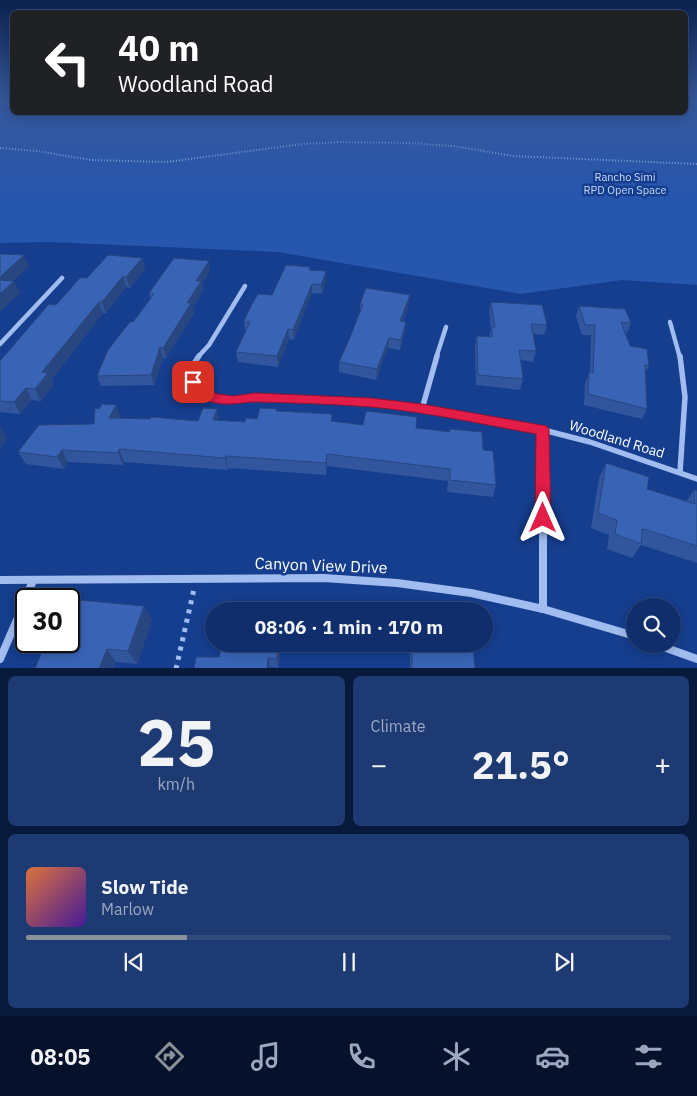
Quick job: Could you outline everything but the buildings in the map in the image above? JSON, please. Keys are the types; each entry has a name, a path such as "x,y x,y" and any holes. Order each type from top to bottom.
{"street":[{"path":"0,344 62,278"},
{"name":"Woodland Road","path":"245,286 209,345 192,366 193,382 197,388 216,399 330,400 422,409 543,430 590,442 697,478"},
{"path":"670,322 681,359 685,386 685,418 680,472"},
{"path":"422,409 446,327"},
{"path":"543,430 543,609"},
{"name":"Canyon View Drive","path":"0,580 324,578 397,583 471,594 543,609 626,633"},
{"path":"30,588 33,580"},
{"path":"0,659 15,624"},
{"path":"681,653 697,659"}],"path":[{"path":"0,148 91,160 167,162 302,144 343,142 410,143 453,146 513,156 697,164"},
{"path":"176,668 196,578"}],"green space":[{"name":"Rancho Simi RPD Open Space","path":"0,132 697,132 697,285 622,280 521,294 278,252 49,242 0,243"}],"route":[{"path":"193,382 205,394 216,399 255,398 371,403 422,409 543,430 543,518"}]}
